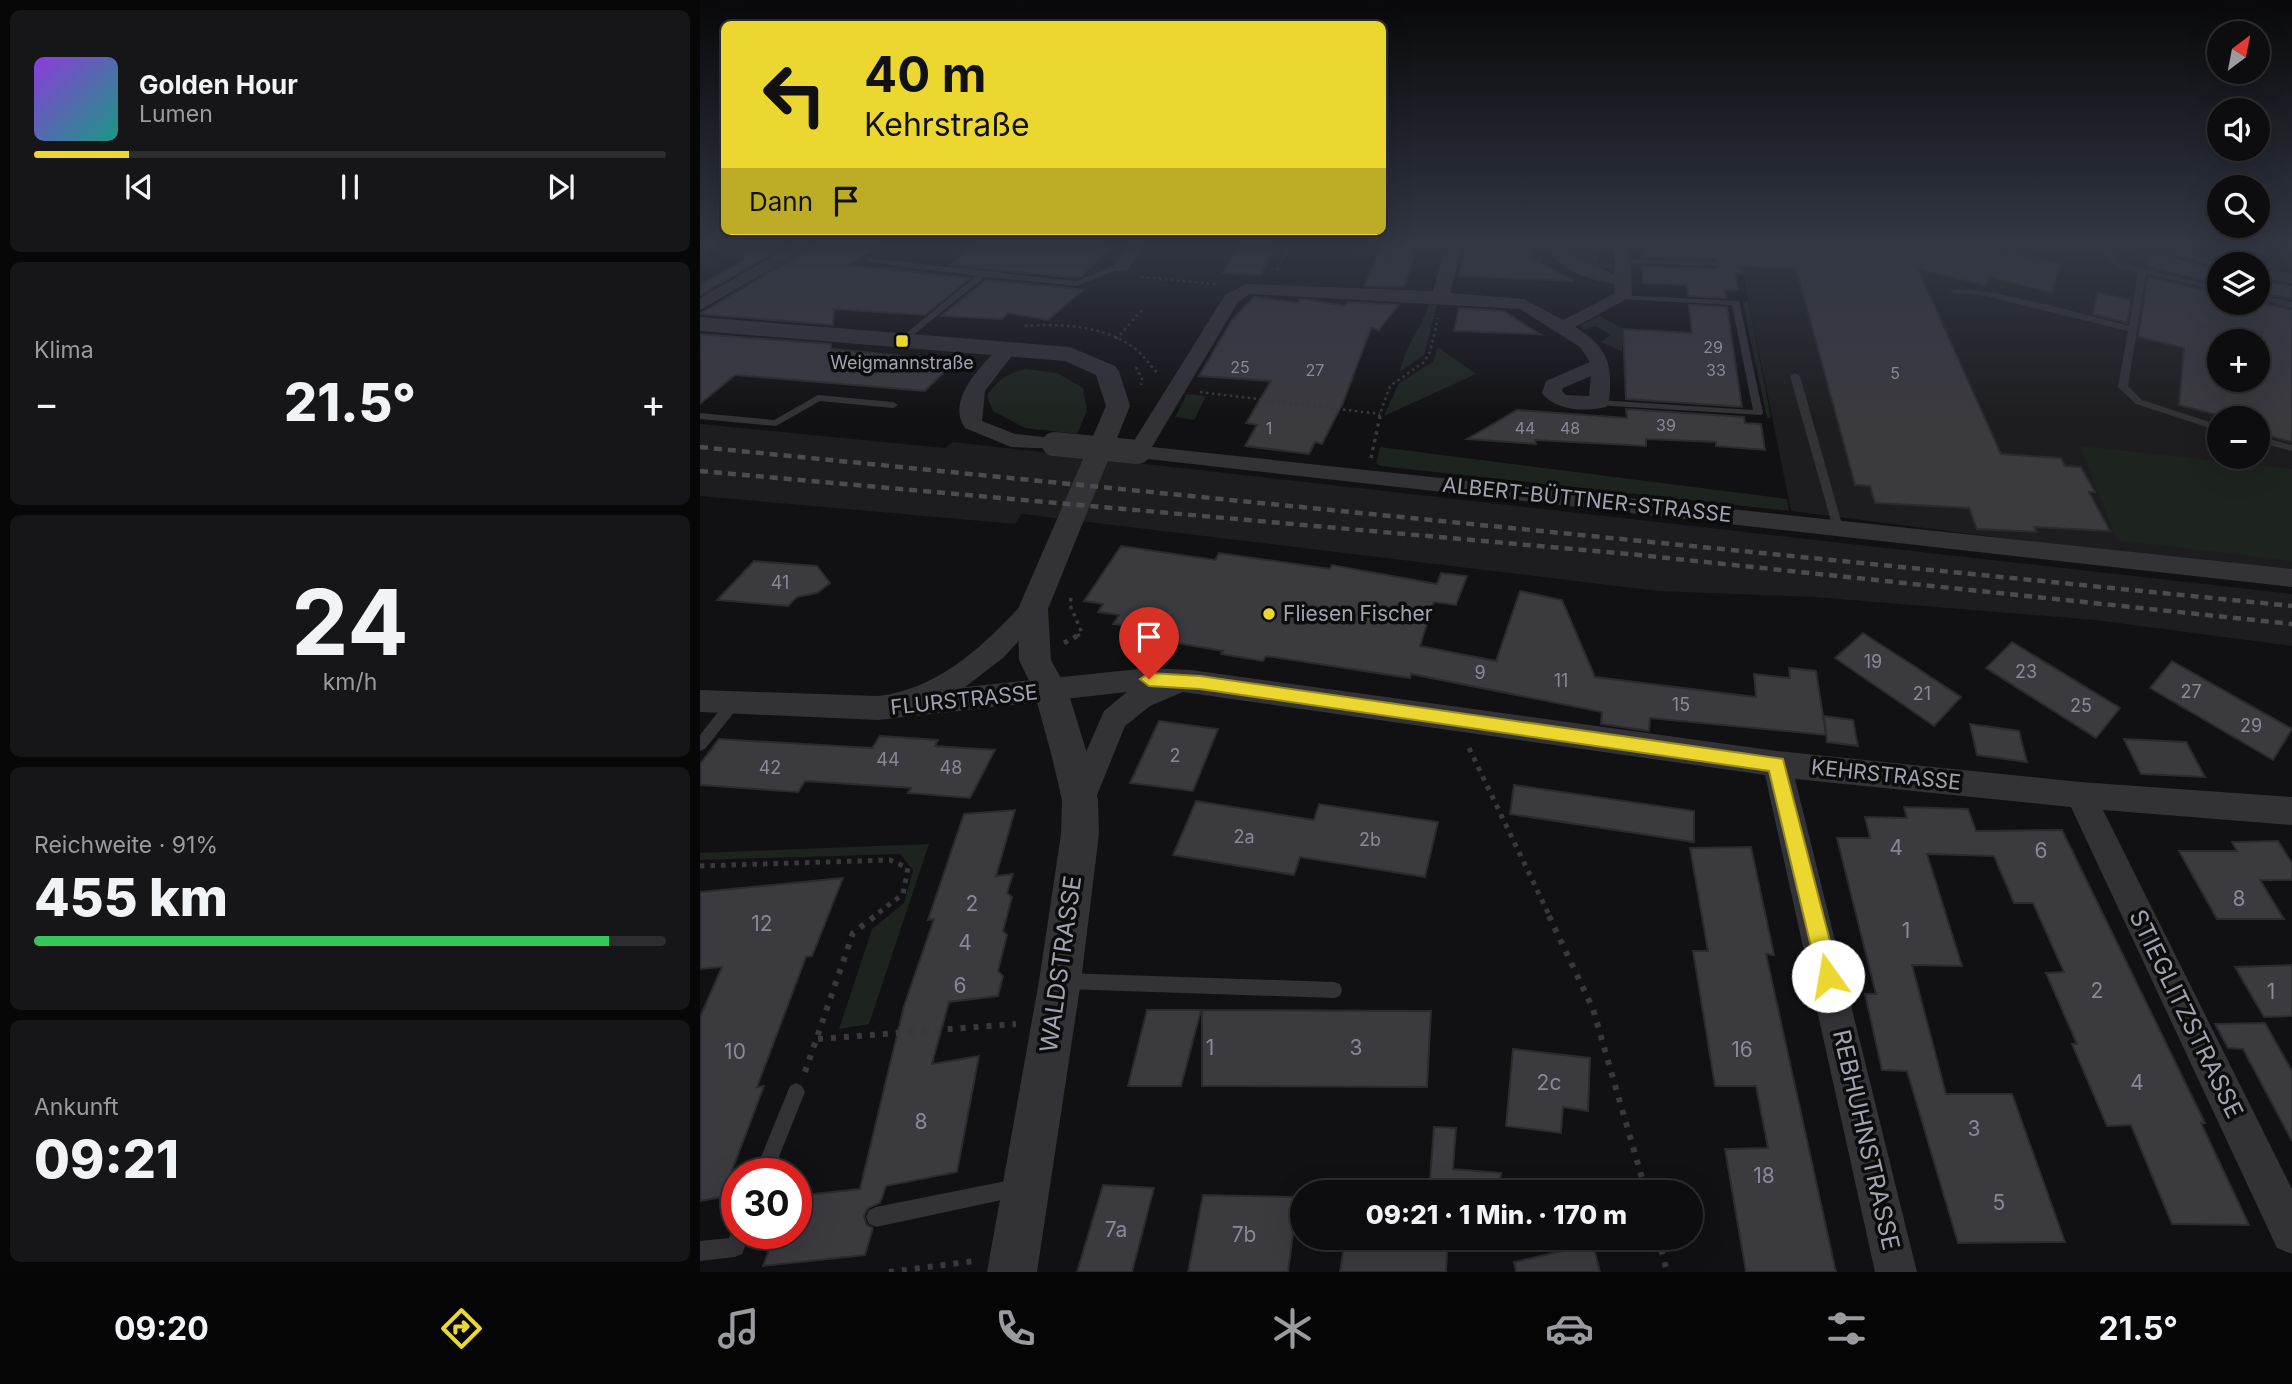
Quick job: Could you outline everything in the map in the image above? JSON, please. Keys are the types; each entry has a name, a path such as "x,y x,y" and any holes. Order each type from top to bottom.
{"street":[{"path":"1138,452 1229,302"},
{"path":"1504,302 1524,304 1597,349 1601,365 1600,402 1561,401 1552,393 1553,385 1601,365"},
{"path":"1562,327 1600,302"},
{"path":"700,324 1070,354 1107,371 1118,406 1033,609 1043,676"},
{"name":"ALBERT-BÜTTNER-STRASSE","path":"1007,349 973,390 968,405 972,424 1011,440 1367,475 2292,578"},
{"name":"FLURSTRASSE","path":"877,708 917,698 961,678 999,648 1033,609"},
{"name":"FLURSTRASSE","path":"700,701 877,708 1043,676"},
{"name":"KEHRSTRASSE","path":"1043,676 1191,681 1777,764 2080,795 2292,811"},
{"name":"WALDSTRASSE","path":"994,1267 1026,1186 1054,1021 1080,834 1080,800 1043,676"},
{"name":"KEHRSTRASSE","path":"1080,800 1114,719 1140,698 1191,681"},
{"name":"REBHUHNSTRASSE","path":"1777,764 1896,1272"},
{"name":"STIEGLITZSTRASSE","path":"2080,795 2292,1233"}],"lane":[{"path":"902,341 949,302"},
{"path":"1600,402 1758,413 1737,303 1732,302"},
{"path":"2019,302 2133,330"},
{"path":"2137,302 2123,387 2139,402 2207,424"},
{"path":"1796,376 1838,528"},
{"path":"700,416 776,423 818,398 893,405"},
{"path":"2270,442 2292,448"},
{"path":"700,746 734,702"},
{"path":"1060,981 1334,990"},
{"path":"770,1158 796,1092"},
{"path":"876,1217 1026,1186"},
{"path":"700,1251 721,1249"}],"path":[{"path":"1116,339 1142,310"},
{"path":"1367,475 1380,414 1390,386 1424,362 1430,352 1439,317"},
{"path":"1177,389 1380,414"},
{"path":"1455,719 1593,1009 1643,1180"},
{"path":"700,866 890,860 908,868 902,894 853,933 818,1039 796,1092"},
{"path":"818,1039 1054,1021"},
{"path":"1661,1250 1667,1272"},
{"path":"889,1272 994,1267"}],"shaded area":[{"path":"1743,302 1748,302 1771,418 1767,418"},
{"path":"1749,302 2207,302 2207,315 2270,315 2270,302 2292,302 2292,575 1791,511"},
{"path":"1429,304 1437,305 1424,355 1400,372 1406,354"},
{"path":"1600,316 1624,329 1622,351 1601,342 1611,335 1595,326 1582,330 1582,324"},
{"path":"1438,347 1476,374 1384,416 1399,383 1433,362"},
{"path":"1025,369 1057,373 1083,388 1087,411 1077,434 1025,428 993,411 987,396 994,386 1003,378"},
{"path":"1187,394 1206,396 1194,420 1175,417"},
{"path":"700,424 945,448 953,442 2292,594 2292,646 2095,620 1814,597 1658,591 1022,514 1015,524 700,496"},
{"path":"2080,446 2207,460 2207,469 2270,469 2270,467 2292,469 2292,561 2117,540"},
{"path":"1380,447 1787,499 1789,511 1381,466 1376,463"},
{"path":"929,844 869,1024 839,1029 872,929 904,903 913,870 900,854 700,860 700,853"}],"building":[{"path":"719,302 940,302 925,315 834,309 833,325 700,314"},
{"path":"958,302 1069,302 1048,320 1008,313 1002,319 941,316"},
{"path":"1249,302 1398,305 1379,330 1371,328 1343,403 1322,444 1315,442 1309,454 1245,446 1257,425 1246,423 1271,381 1199,376 1232,320"},
{"path":"1805,302 1933,302 2001,454 2061,458 2065,466 2081,467 2095,492 2089,492 2110,531 2034,527 2037,532 1977,529 1969,508 1875,503 1870,486 1855,485"},
{"path":"2095,302 2131,302 2127,323 2093,314"},
{"path":"2144,302 2207,302 2207,315 2270,315 2270,305 2292,310 2292,442 2270,436 2270,406 2207,406 2207,412 2179,405 2184,348 2138,337"},
{"path":"1689,305 1727,307 1742,407 1626,399 1623,329 1692,333"},
{"path":"1459,308 1503,311 1540,334 1454,331"},
{"path":"700,334 831,344 831,349 955,361 925,391 735,375 700,404"},
{"path":"1626,409 1744,417 1745,423 1761,424 1765,450 1716,446 1716,442 1646,439 1646,446 1535,440 1536,444 1467,439 1517,410 1627,418"},
{"path":"1121,546 1215,560 1219,553 1330,569 1332,565 1437,584 1441,573 1467,576 1456,605 1434,602 1420,646 1496,661 1520,591 1562,600 1595,677 1756,697 1754,674 1790,678 1789,668 1816,671 1826,735 1650,718 1649,731 1601,724 1602,712 1411,674 1410,678 1266,656 1263,661 1221,654 1223,651 1130,635 1135,627 1113,624 1119,615 1098,612 1103,604 1084,601"},
{"path":"754,561 817,566 830,583 817,593 797,597 788,606 717,600"},
{"path":"1863,633 1961,697 1934,726 1835,658"},
{"path":"2012,642 2120,708 2096,738 1986,668"},
{"path":"2172,661 2292,729 2273,760 2150,688"},
{"path":"1824,716 1853,720 1858,746 1827,742"},
{"path":"1159,721 1218,729 1193,791 1130,783"},
{"path":"1970,724 2019,731 2027,762 1977,755"},
{"path":"880,736 938,740 935,746 995,750 970,798 908,793 911,788 805,781 798,792 700,785 700,764 719,739 872,748"},
{"path":"2124,739 2186,742 2205,777 2141,774"},
{"path":"1514,785 1694,811 1694,842 1510,814"},
{"path":"1196,801 1314,820 1319,804 1438,822 1425,877 1300,857 1294,875 1173,855"},
{"path":"1904,807 1968,809 1976,831 2062,830 2205,1123 2201,1123 2249,1225 2172,1224 2131,1125 2107,1126 2072,1044 2077,1044 2046,973 2064,972 2033,903 2014,903 1994,856 1927,854 1962,966 1912,965 1946,1094 2012,1094 2065,1242 1958,1243 1907,1071 1882,1070 1865,994 1876,994 1837,838 1870,838 1865,817 1907,818"},
{"path":"1015,810 996,876 1013,874 1007,893 1012,897 1003,931 1007,935 998,971 1003,976 998,996 949,1002 932,1064 979,1056 957,1172 886,1186 880,1203 868,1208 864,1216 867,1225 873,1228 865,1255 763,1266 769,1249 812,1249 812,1194 860,1189 904,1006 934,919 928,920 964,814"},
{"path":"2278,841 2292,863 2292,880 2260,880 2284,919 2217,919 2179,851 2237,851 2232,842"},
{"path":"1751,847 1774,955 1766,954 1836,1272 1746,1272 1725,1149 1768,1148 1756,1086 1715,1086 1693,951 1708,951 1690,848"},
{"path":"843,878 812,956 806,957 757,1087 764,1086 737,1158 721,1158 721,1197 700,1201 700,1017 722,967 700,969 700,892"},
{"path":"2292,965 2292,1016 2264,1017 2235,967"},
{"path":"1147,1010 1201,1010 1181,1086 1128,1086"},
{"path":"1202,1010 1431,1011 1427,1087 1202,1086"},
{"path":"2265,1023 2292,1071 2292,1141 2243,1049 2228,1048 2215,1024"},
{"path":"1513,1049 1590,1058 1588,1111 1563,1107 1561,1133 1506,1126"},
{"path":"1434,1127 1456,1128 1453,1169 1501,1173 1501,1180 1430,1180"},
{"path":"1103,1185 1154,1188 1132,1272 1077,1272"},
{"path":"1203,1195 1290,1197 1291,1250 1288,1272 1188,1272"},
{"path":"1343,1250 1447,1250 1446,1272 1340,1272"},
{"path":"1567,1250 1594,1250 1600,1272 1516,1272 1514,1262"}],"railway":[{"path":"700,447 2292,606"},
{"path":"700,471 1639,555 2292,624"}],"place":[{"name":"Weigmannstraße","path":"902,341"},
{"name":"Fliesen Fischer","path":"1269,614"}],"route":[{"path":"1149,679 1200,682 1777,764 1828,976"}]}
